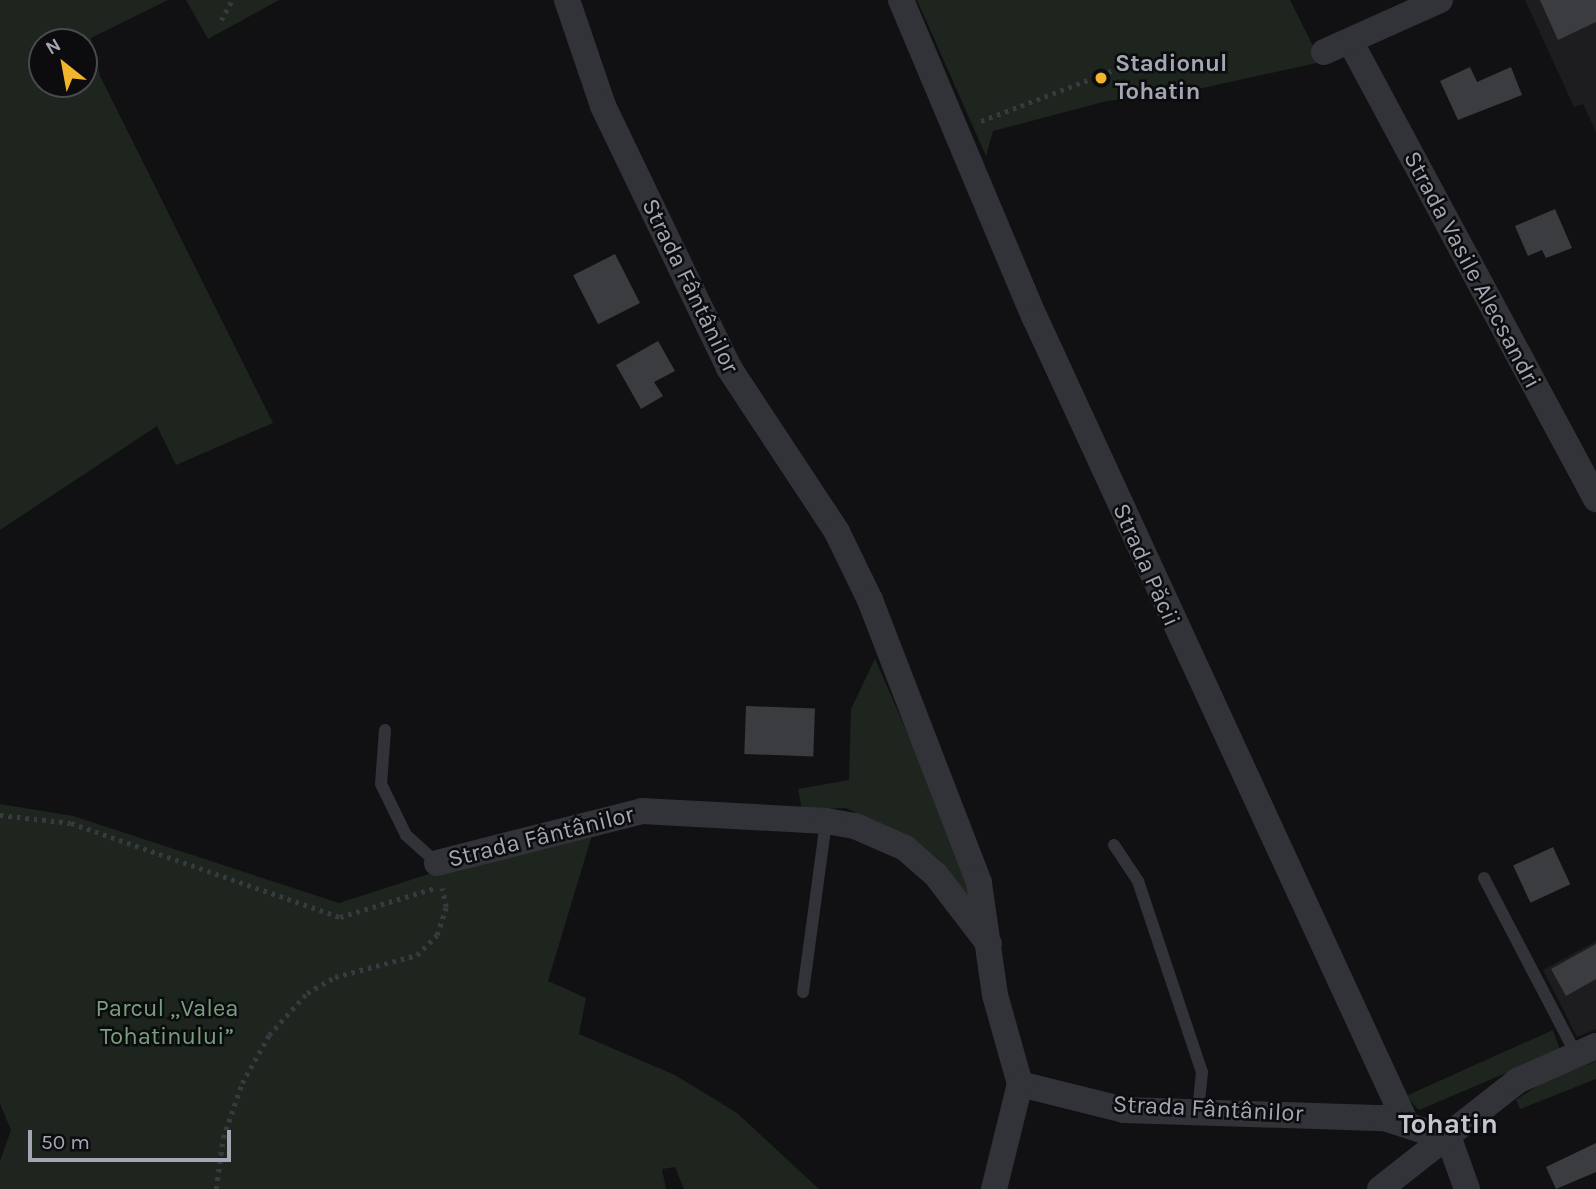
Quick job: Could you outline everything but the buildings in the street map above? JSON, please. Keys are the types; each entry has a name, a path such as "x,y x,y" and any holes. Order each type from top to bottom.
{"street":[{"name":"Strada Fântânilor","path":"567,0 603,106 729,368 837,532 870,600 979,883 992,948 1002,1029 1020,1084 1124,1110 1384,1118 1449,1139"},
{"name":"Strada Păcii","path":"901,0 956,132 1177,633 1406,1123"},
{"path":"1324,52 1440,0"},
{"name":"Strada Vasile Alecsandri","path":"1350,41 1596,499"},
{"name":"Strada Fântânilor","path":"439,871 642,811 825,821 855,826 905,848 936,876 992,948"},
{"path":"1380,1189 1449,1139 1517,1081 1586,1050"},
{"path":"994,1189 1020,1084"},
{"path":"1449,1139 1467,1189"}],"lane":[{"path":"384,730 381,784 406,835 439,871"},
{"path":"803,992 825,821"},
{"path":"1114,845 1138,881 1202,1072 1198,1111"},
{"path":"1485,877 1586,1050"}],"path":[{"path":"221,20 232,0"},
{"path":"956,132 1140,60"},
{"name":"Strada Fântânilor","path":"0,815 71,823 340,917 380,902 424,896 439,871"},
{"path":"216,1189 234,1105 269,1035 307,993 335,977 417,954 437,934 446,907 439,871"}],"shaded area":[{"path":"1525,0 1596,0 1596,132 1583,104 1574,107"},
{"path":"1596,941 1596,1029 1577,1037 1543,970"}],"green space":[{"path":"0,0 168,0 98,35 98,28 28,28 28,98 98,98 98,68 273,423 176,465 157,426 0,530"},
{"path":"186,0 279,0 208,39"},
{"name":"Stadionul Tohatin","path":"917,0 1290,0 1321,62 1180,93 1107,101 993,131 986,156"},
{"path":"875,659 971,878 980,917 892,830 846,808 802,810 798,789 849,780 851,709"},
{"name":"Parcul „Valea Tohatinului”","path":"0,804 73,816 339,903 432,873 592,835 548,981 586,998 579,1034 675,1075 737,1113 819,1189 684,1189 675,1167 662,1169 666,1189 0,1189 0,1161 11,1130 0,1104"},
{"path":"1553,1030 1560,1050 1419,1110 1406,1096"},
{"path":"1596,1061 1596,1079 1520,1109 1516,1100 1543,1082"}],"place":[{"name":"Stadionul Tohatin","path":"1101,78"}],"district":[{"name":"Tohatin","path":"1448,1124"}]}
